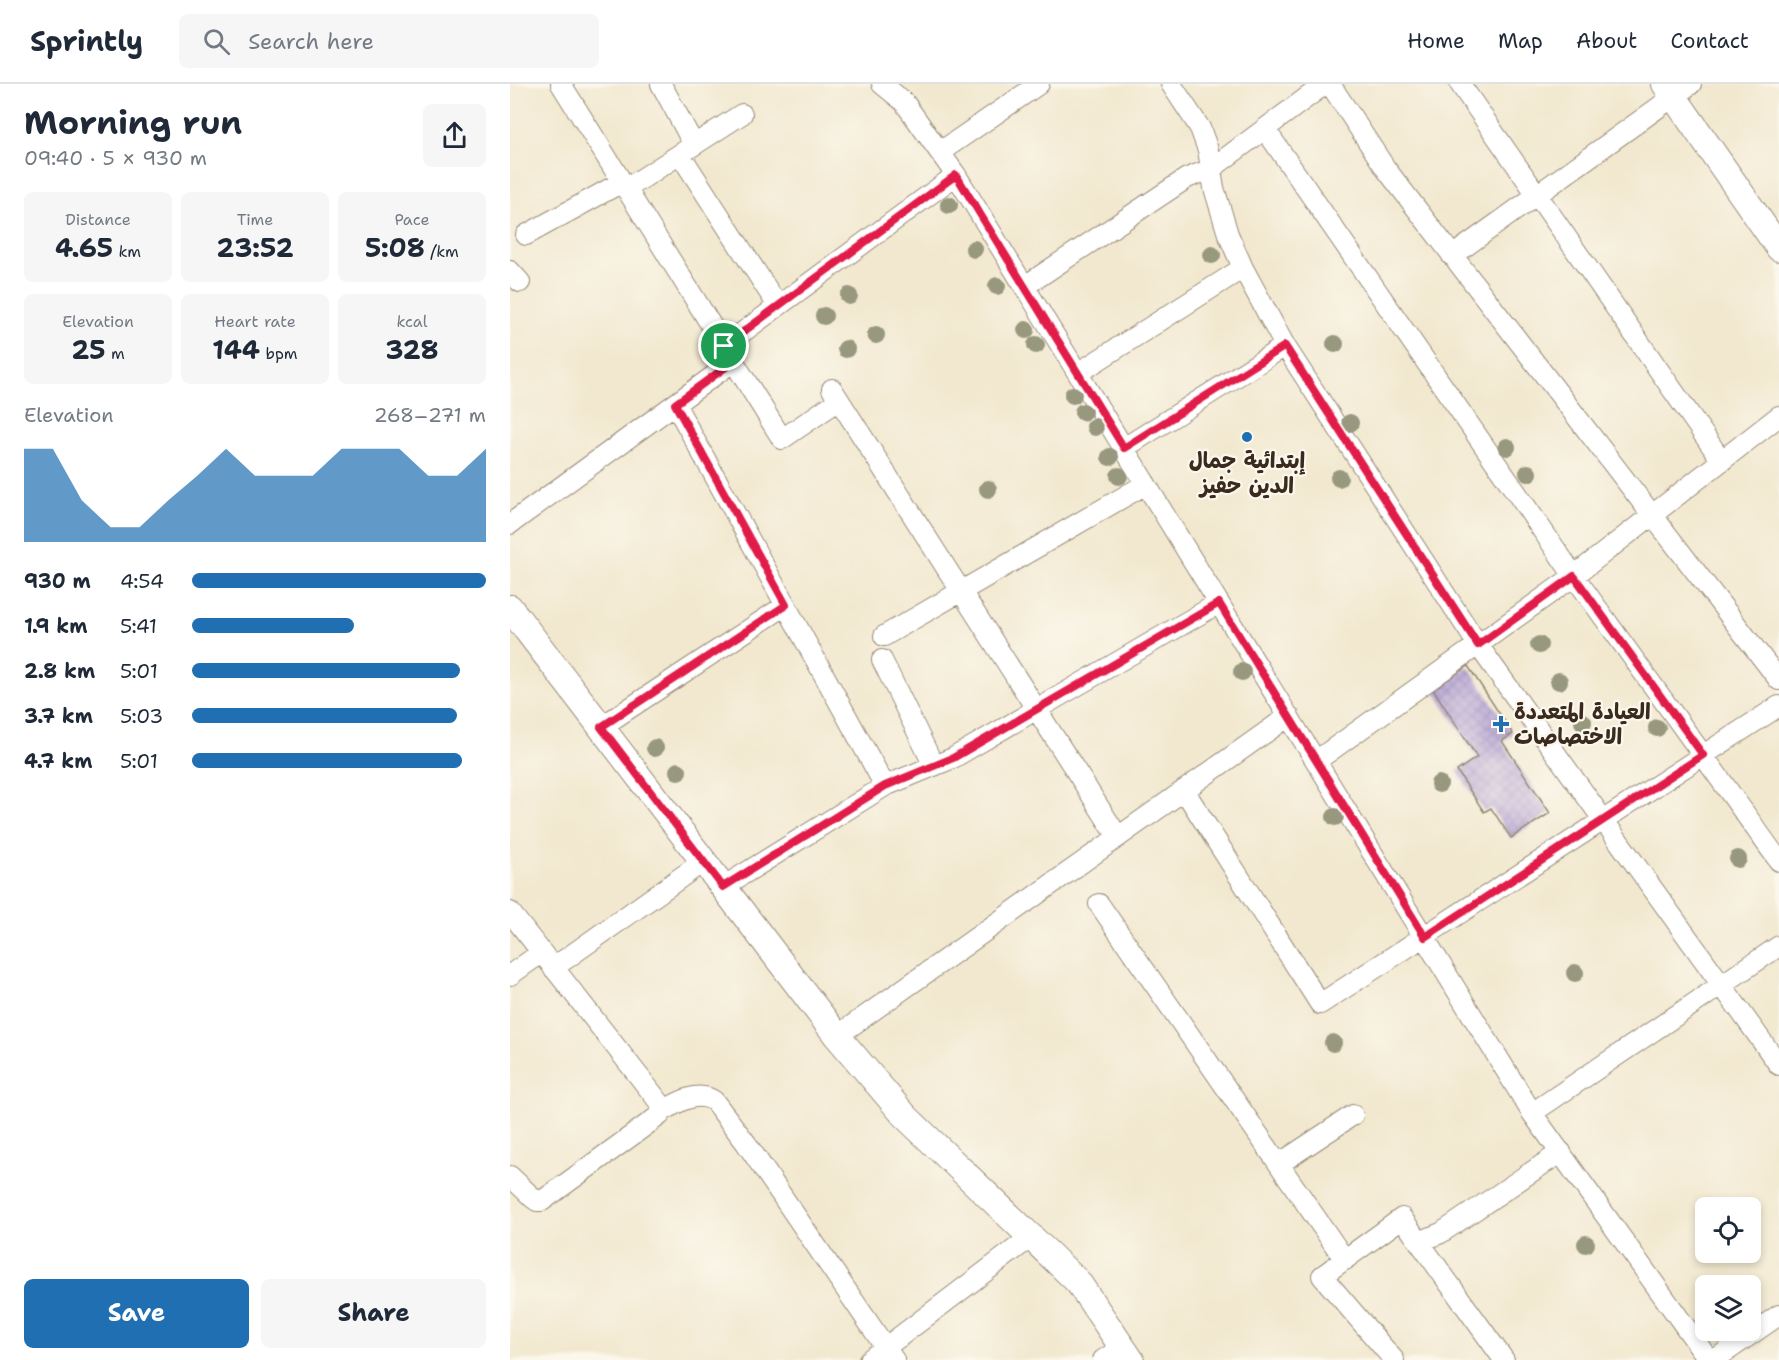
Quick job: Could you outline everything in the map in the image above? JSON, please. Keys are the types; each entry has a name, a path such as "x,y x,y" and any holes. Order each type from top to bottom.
{"street":[{"path":"561,84 782,438 836,394 1118,837"},
{"path":"661,84 687,150 778,306"},
{"path":"882,84 904,102 956,175 1532,1113 1560,1152 1712,1360 1779,1315"},
{"path":"940,152 1039,84"},
{"path":"1171,84 1200,128 1208,150 1214,188 1228,234 1243,268 1285,346 1478,645 1779,1065"},
{"path":"1025,286 1187,178 1211,169 1325,84"},
{"path":"1330,84 1386,170 1779,680"},
{"path":"1460,84 1722,460"},
{"path":"1452,256 1537,195 1677,88 1779,248"},
{"path":"526,235 624,186 687,150 742,114"},
{"path":"1265,129 1574,576 1779,861"},
{"path":"510,524 675,404 778,306 956,175"},
{"path":"1078,374 1243,268"},
{"path":"1124,448 1285,346"},
{"path":"675,404 885,786"},
{"path":"1316,761 1574,576 1779,416"},
{"path":"884,636 1146,484"},
{"path":"723,887 885,786 953,758 1219,603"},
{"path":"601,727 786,605"},
{"path":"510,608 837,1035 905,1116 1078,1282 1119,1356"},
{"path":"882,660 934,766"},
{"path":"1184,790 1320,1004 1779,706"},
{"path":"837,1035 1289,716"},
{"path":"510,975 547,960 704,861"},
{"path":"1099,904 1344,1260"},
{"path":"510,912 661,1103 663,1111"},
{"path":"1532,1113 1779,946"},
{"path":"510,1176 537,1201 542,1201 663,1111 676,1103 701,1096 708,1097 714,1101 746,1143 890,1354"},
{"path":"1279,1164 1353,1115"},
{"path":"1419,1242 1441,1233 1560,1152"},
{"path":"1394,1360 1322,1276 1402,1218 1504,1360"},
{"path":"869,1360 890,1354 1030,1237"}],"building":[{"path":"1468,666 1513,734 1502,741 1550,813 1511,838 1491,808 1484,812 1457,771 1477,757 1433,689"}],"place":[{"name":"إبتدائية جمال الدين حفيز","path":"1247,437"},
{"name":"العيادة المتعددة الاختصاصات","path":"1501,724"}],"route":[{"path":"956,175 1124,448 1285,346 1478,645 1574,576 1703,755 1425,937 1219,603 953,758 885,786 723,887 601,727 786,605 675,404 734,361 724,346 956,175"}]}
